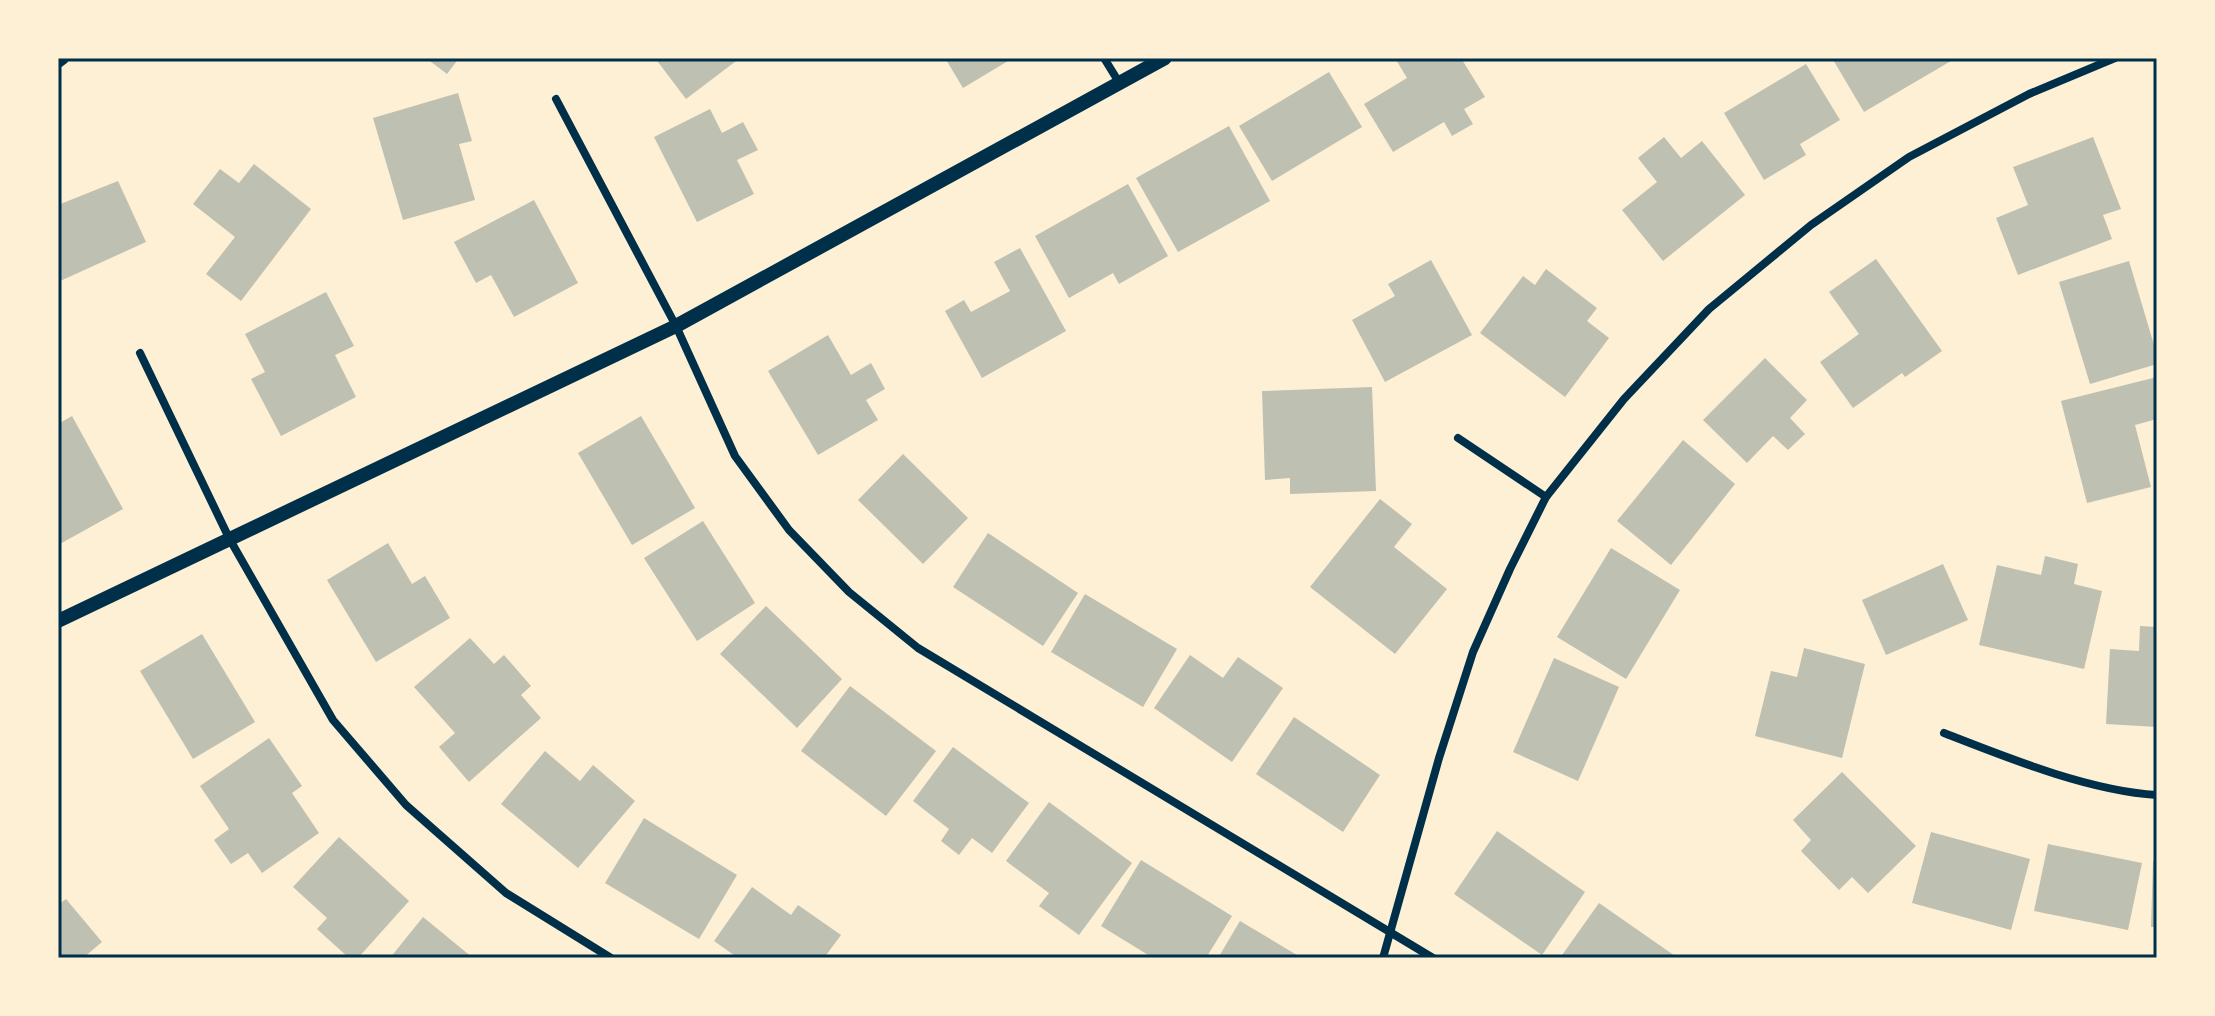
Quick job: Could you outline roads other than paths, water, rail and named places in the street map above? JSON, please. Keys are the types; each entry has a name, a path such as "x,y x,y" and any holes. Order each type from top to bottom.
{"street":[{"path":"1104,58 1120,84"},
{"path":"58,621 676,326 1165,58"},
{"path":"1383,958 1439,758 1473,652 1546,497 1624,399 1709,309 1811,225 1909,157 2029,94 2115,58"},
{"path":"556,99 676,326 735,456 789,530 849,592 918,648 1433,958"},
{"path":"140,353 229,538 333,720 406,805 506,893 611,958"},
{"path":"1458,438 1546,497"},
{"path":"1944,733 2027,766 2134,793 2157,795"}]}
